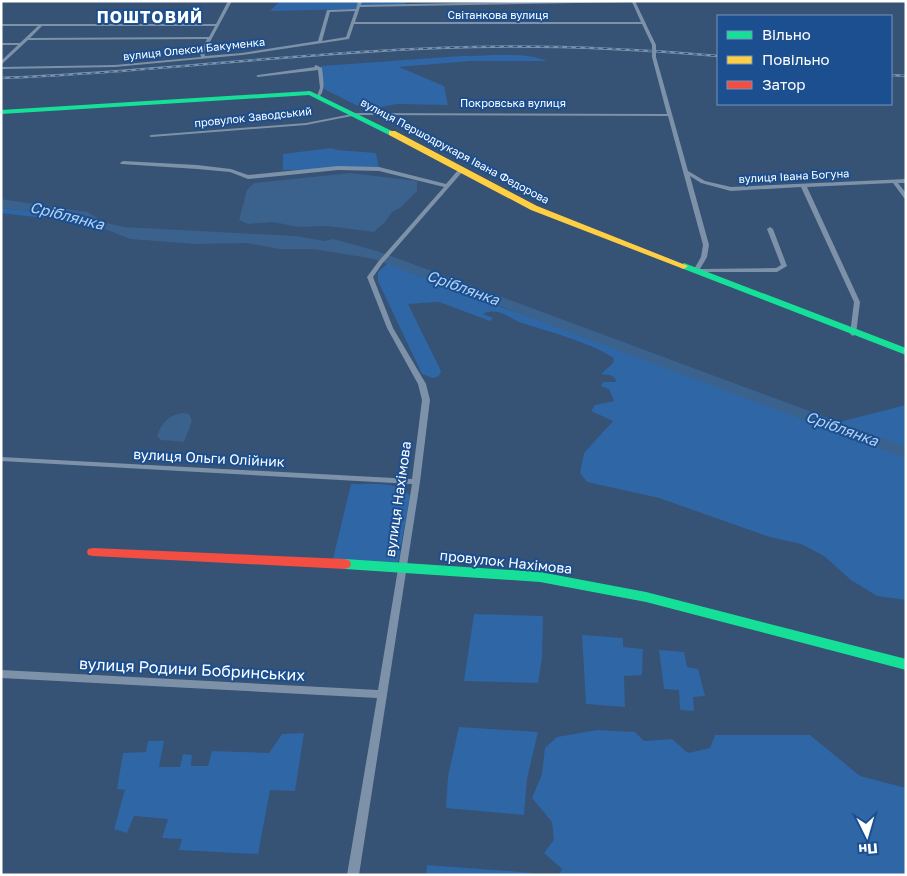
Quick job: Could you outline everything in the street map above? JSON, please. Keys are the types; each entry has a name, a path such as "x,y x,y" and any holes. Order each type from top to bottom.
{"street":[{"path":"203,57 202,54 230,1"},
{"path":"320,41 328,11 359,6 633,1 654,45 654,58 706,246 704,257 696,271"},
{"path":"354,24 359,6"},
{"name":"Світанкова вулиця","path":"354,24 643,24"},
{"name":"вулиця Олекси Бакуменка","path":"1,66 115,66 242,54 348,38 354,24"},
{"path":"1,25 218,25"},
{"path":"1,66 41,25"},
{"path":"26,39 211,38"},
{"path":"1,44 21,44"},
{"path":"258,76 318,67 322,88 319,96"},
{"name":"вулиця Першодрукаря Івана Федорова","path":"1,112 299,92 319,96 357,114 534,208 854,334 906,352"},
{"name":"Покровська вулиця","path":"357,114 670,115"},
{"name":"провулок Заводський","path":"151,136 306,124 357,114"},
{"path":"123,163 197,166 231,171 248,177 338,168 379,169 447,186"},
{"name":"вулиця Нахімова","path":"353,875 416,482 425,391 390,328 370,277 380,262 462,170"},
{"name":"вулиця Івана Богуна","path":"686,172 703,182 731,189 906,181"},
{"path":"895,182 906,197"},
{"path":"803,185 857,302 854,334"},
{"path":"696,271 777,270 784,266 770,229"},
{"name":"вулиця Ольги Олійник","path":"1,459 416,482"},
{"name":"провулок Нахімова","path":"93,552 402,567 540,577 636,595 906,665"},
{"name":"вулиця Родини Бобринських","path":"1,674 381,694"}],"shaded area":[{"path":"284,1 406,1 406,5 359,6 358,9 270,11 278,3"},
{"path":"516,55 547,61 471,61 399,67 444,86 448,105 397,104 366,110 322,88 321,66 461,56"},
{"path":"331,148 376,153 379,169 283,170 283,154"},
{"path":"1,208 51,213 44,218 1,213"},
{"path":"388,263 470,296 685,371 827,425 906,405 906,600 877,596 851,580 824,556 801,544 770,537 659,498 587,482 580,473 584,453 613,421 591,411 595,405 614,401 609,389 601,386 603,382 616,382 615,378 610,375 601,374 613,363 614,358 580,342 519,322 498,312 486,312 483,314 493,318 490,321 439,302 408,304 441,371 439,376 433,378 422,374 378,281 378,272"},
{"path":"351,484 391,485 405,491 410,496 398,563 333,559"},
{"path":"474,614 543,616 542,658 538,683 464,681"},
{"path":"582,635 623,638 623,647 643,649 642,675 624,676 625,707 586,704"},
{"path":"659,650 684,652 687,667 698,669 705,696 693,697 694,711 680,710 679,690 664,689"},
{"path":"459,727 538,732 527,779 524,815 446,808 448,776"},
{"path":"597,730 635,732 644,741 672,739 688,753 710,748 715,735 810,735 860,776 906,788 906,875 559,875 562,869 544,853 554,840 552,822 532,798 542,774 545,748 557,737"},
{"path":"304,733 295,791 270,790 258,854 179,850 182,839 162,838 168,819 134,816 127,833 114,829 125,790 117,789 123,753 146,752 148,741 164,741 159,767 180,767 183,754 192,755 191,766 208,766 212,751 269,753 282,734"},
{"path":"427,865 533,873 533,875 426,875"}],"water":[{"path":"351,173 417,181 417,191 400,208 392,212 374,232 327,226 298,227 273,222 248,224 239,220 247,190 254,183"},
{"path":"1,199 87,212 106,223 124,227 296,236 325,241 333,239 381,252 376,259 312,249 279,249 247,243 195,244 130,239 80,219 51,213 1,208"},
{"path":"183,413 189,414 192,421 184,442 161,440 157,436 164,423 170,417"}],"waterway":[{"name":"Сріблянка","path":"357,251 378,256 906,453"}],"railway":[{"path":"1,78 110,72 329,54 474,47 578,48 717,56"},
{"path":"892,75 906,76"}],"traffic: fast":[{"path":"1,112 310,93 392,133"},
{"path":"684,266 906,352"},
{"path":"345,564 540,577 646,597 906,665"}],"traffic: slow":[{"path":"392,133 534,208 684,266"}],"traffic: jam":[{"path":"93,552 345,564"}],"district":[{"name":"ПОШТОВИЙ","path":"150,17"}]}
